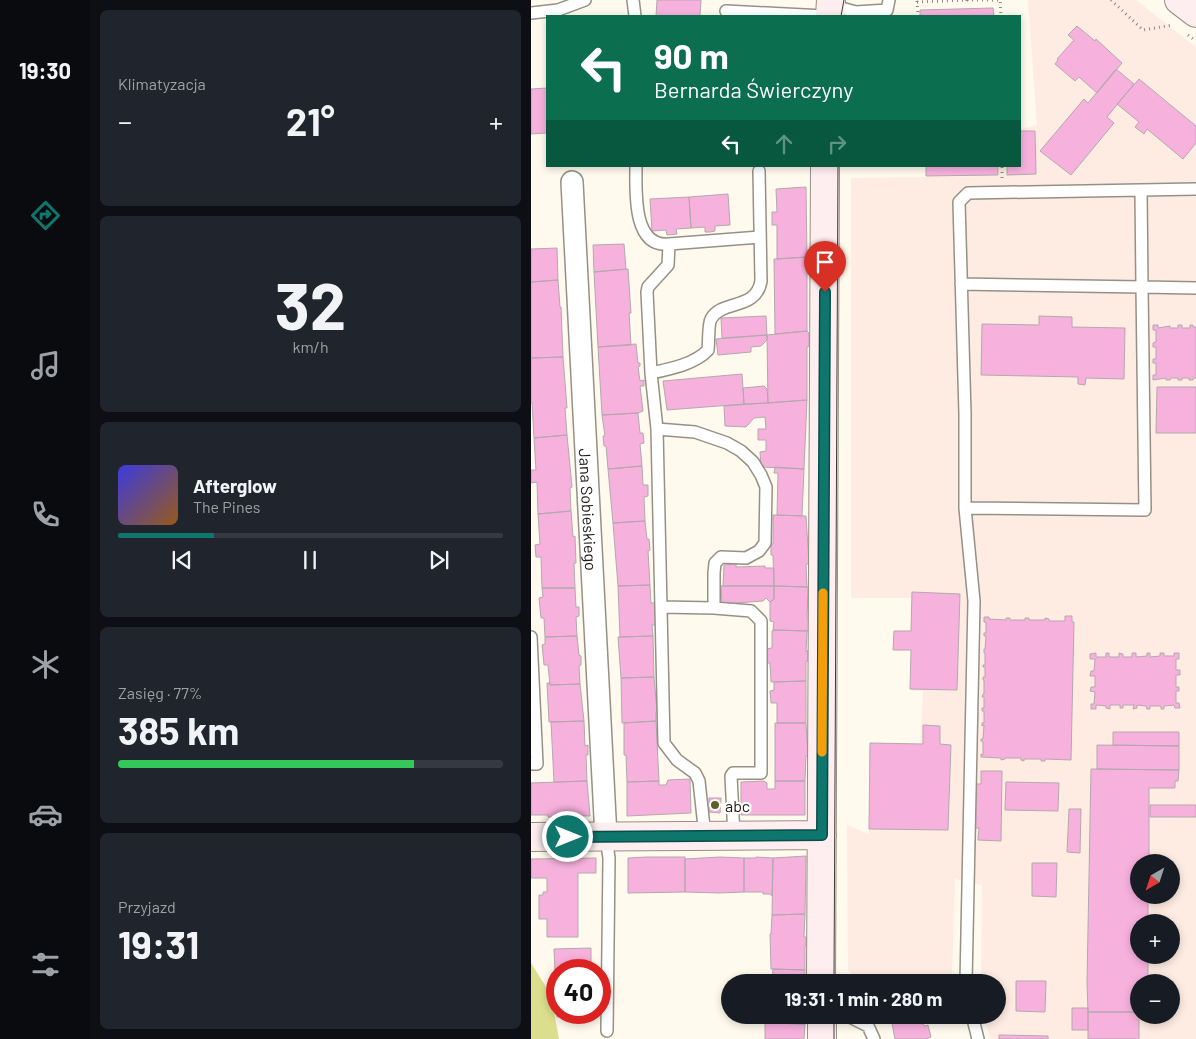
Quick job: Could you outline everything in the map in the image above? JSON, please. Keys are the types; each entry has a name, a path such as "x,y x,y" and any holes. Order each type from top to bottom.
{"street":[{"path":"821,974 825,167"},
{"name":"Jana Sobieskiego","path":"571,182 606,837"},
{"path":"531,837 822,835"},
{"path":"822,1024 822,1039"}],"lane":[{"path":"531,13 558,10 585,0"},
{"path":"633,0 635,15"},
{"path":"727,9 829,9 856,12 887,10 889,0"},
{"path":"636,167 638,213 642,228 648,236 657,242 669,244 760,237"},
{"path":"651,373 693,362 704,354 708,350 709,320 715,313 745,302 760,289 759,171"},
{"path":"966,974 974,601 965,508 965,414 959,202 968,193 1196,189"},
{"path":"965,508 1145,510 1141,190"},
{"path":"669,244 668,265 648,287 647,292 651,373 657,429 664,743 677,760 695,773 699,781 705,836"},
{"path":"961,284 1196,288"},
{"path":"657,429 695,432 727,443 741,451 753,462 765,487 765,543 759,551 746,558 721,557 715,563 715,608"},
{"path":"661,607 751,611 761,621 761,773 733,773 731,776 734,836"},
{"path":"531,637 537,764 531,764"},
{"path":"606,837 609,858 607,1031"},
{"path":"864,1024 868,1026 874,1039"},
{"path":"974,1024 978,1039"}],"path":[{"path":"967,0 967,5"},
{"path":"918,15 917,1 967,0 1000,0 1001,15"},
{"path":"1111,0 1143,30 1184,12"}],"shaded area":[{"path":"1028,0 1136,0 1196,47 1196,1039 991,1039 986,1024 1006,1024 1006,974 981,974 982,885 955,879 952,974 851,974 848,970 847,825 869,834 869,747 920,745 923,691 912,691 914,598 851,598 851,178 999,176 999,167 1021,167 1021,129 1037,125"}],"green space":[{"path":"531,963 546,987 546,1024 556,1024 559,1039 531,1039"}],"building":[{"path":"657,0 701,0 700,15 656,15"},
{"path":"993,8 994,15 920,15 920,10"},
{"path":"1077,26 1095,41 1096,39 1122,63 1097,93 1079,77 1075,81 1055,64 1057,59 1074,40 1068,35"},
{"path":"1116,69 1134,84 1107,117 1114,123 1071,175 1040,151 1084,99 1088,103"},
{"path":"1139,79 1196,126 1196,143 1183,159 1147,129 1144,134 1135,127 1139,122 1117,104"},
{"path":"546,88 546,133 531,134 531,89"},
{"path":"1021,131 1035,131 1036,174 1007,175 1007,167 1021,167"},
{"path":"926,167 998,167 998,175 926,176"},
{"path":"806,187 807,257 777,259 777,225 772,225 772,212 777,212 776,189"},
{"path":"728,194 730,225 715,226 715,231 710,232 705,232 705,227 691,228 689,197"},
{"path":"689,197 691,228 676,229 677,234 667,235 666,230 652,231 650,199"},
{"path":"624,244 626,269 594,272 593,245"},
{"path":"557,248 558,280 531,282 531,249"},
{"path":"807,257 807,331 775,334 774,259"},
{"path":"628,269 631,345 598,347 594,272"},
{"path":"558,280 563,357 531,358 531,282"},
{"path":"766,316 767,335 722,338 721,318"},
{"path":"1039,316 1072,317 1072,327 1125,328 1124,379 1086,378 1085,385 1078,384 1078,377 981,375 982,324 1039,325"},
{"path":"1153,325 1158,325 1158,328 1170,326 1170,328 1178,328 1178,325 1182,325 1182,328 1190,328 1190,325 1196,327 1196,378 1193,378 1193,380 1189,380 1189,378 1178,380 1178,378 1171,378 1166,380 1166,378 1153,380 1153,375 1156,375 1156,363 1153,363 1153,359 1156,359 1156,347 1153,347 1153,343 1156,342 1156,330 1153,330"},
{"path":"807,331 809,333 809,346 807,347 807,400 768,403 767,335"},
{"path":"767,335 767,340 761,346 751,347 751,352 718,355 716,339"},
{"path":"636,344 638,363 640,363 638,367 640,381 644,380 644,386 640,386 643,411 638,413 602,415 598,347"},
{"path":"563,357 567,435 534,438 531,403 531,358"},
{"path":"742,374 744,404 667,410 663,381"},
{"path":"764,386 767,389 768,403 744,404 743,388"},
{"path":"1157,387 1196,387 1196,433 1156,433"},
{"path":"807,400 804,469 761,467 760,452 766,451 766,440 758,440 758,429 766,429 765,417 754,418 746,427 725,426 724,406"},
{"path":"638,413 640,433 643,433 644,443 640,444 642,466 608,469 602,415"},
{"path":"567,435 572,487 570,488 571,511 538,514 537,482 531,483 531,470 536,470 534,438"},
{"path":"642,466 643,485 648,485 648,496 644,497 645,521 613,523 608,469"},
{"path":"775,467 804,469 802,516 777,515 778,473 774,473"},
{"path":"571,511 573,537 575,536 575,588 542,588 541,557 536,557 535,545 540,544 538,514"},
{"path":"773,515 806,516 809,564 806,564 807,587 774,586 773,555 771,555"},
{"path":"645,521 650,550 648,551 650,585 618,586 613,523"},
{"path":"736,564 736,567 765,566 765,568 774,568 774,586 723,586 724,565"},
{"path":"650,585 651,603 655,603 656,625 652,625 653,636 620,637 618,586"},
{"path":"721,586 774,586 774,599 770,602 766,598 763,601 722,604"},
{"path":"774,586 808,587 807,618 809,619 809,631 773,630 774,622 770,621 770,602 774,599"},
{"path":"542,588 575,588 576,607 579,607 579,616 576,617 577,636 545,637 544,618 541,618 539,598 543,597"},
{"path":"912,592 960,594 957,690 910,689 911,650 893,650 894,631 911,631"},
{"path":"1065,616 1072,616 1072,622 1074,622 1071,760 1045,759 1045,761 1041,761 1041,759 1024,759 1024,761 1021,758 1005,758 1001,760 1001,758 981,757 981,754 983,755 983,742 981,739 983,739 984,725 982,726 982,723 984,723 984,711 982,711 982,708 984,708 984,697 982,697 984,694 983,677 985,677 985,667 983,665 985,665 984,649 986,636 984,636 984,633 986,633 986,622 984,622 984,617 1006,620 1006,618 1010,618 1010,620 1025,620 1025,618 1029,618 1029,620 1045,620 1045,618 1049,619 1049,621 1065,621"},
{"path":"773,630 807,631 806,651 808,651 808,661 806,661 806,681 771,682 770,663 767,663 766,649 772,648"},
{"path":"577,636 579,655 581,656 581,665 579,666 580,684 550,685 548,665 544,665 542,645 545,644 545,637"},
{"path":"653,636 654,677 621,678 618,637"},
{"path":"1096,653 1096,657 1106,657 1106,653 1109,653 1109,657 1119,657 1119,653 1123,654 1123,657 1132,657 1132,653 1136,653 1136,657 1147,656 1147,653 1150,653 1150,657 1160,656 1160,653 1164,653 1164,656 1174,656 1174,653 1179,653 1179,659 1176,659 1176,670 1180,670 1180,675 1176,675 1176,687 1179,687 1179,691 1176,691 1176,703 1179,703 1180,708 1175,708 1174,705 1164,706 1164,709 1161,709 1161,706 1150,706 1150,709 1147,709 1146,706 1137,705 1137,708 1133,709 1134,705 1123,705 1123,708 1120,708 1120,705 1110,705 1110,709 1106,708 1106,706 1096,705 1096,709 1091,709 1091,704 1094,704 1095,692 1090,691 1091,687 1095,687 1095,676 1090,676 1091,671 1094,671 1095,659 1090,659 1090,654"},
{"path":"654,677 656,721 622,723 621,678"},
{"path":"806,681 806,723 777,723 777,703 771,703 770,691 774,690 774,682"},
{"path":"547,683 550,683 550,685 580,684 584,721 549,722"},
{"path":"584,721 585,746 588,745 588,755 586,755 587,781 554,782 551,722"},
{"path":"656,721 659,781 627,782 626,755 624,755 624,723"},
{"path":"775,723 806,723 808,756 806,756 805,781 775,781"},
{"path":"923,725 940,726 940,744 951,745 948,830 869,829 870,743 923,744"},
{"path":"1113,732 1179,732 1179,746 1113,745"},
{"path":"1097,745 1179,746 1179,770 1097,769"},
{"path":"1091,769 1179,770 1178,781 1175,781 1175,788 1149,788 1149,854 1130,854 1130,904 1148,904 1148,914 1130,914 1130,964 1148,964 1148,974 1130,974 1130,1012 1088,1012"},
{"path":"981,771 1002,771 1001,841 978,840 979,828 973,828 975,784 981,784"},
{"path":"690,779 691,813 627,816 627,782 659,781 659,785 666,785 668,780"},
{"path":"587,781 590,816 557,815 557,817 548,817 548,815 531,815 531,783"},
{"path":"764,781 767,783 767,789 775,789 775,781 805,781 805,815 741,815 741,782"},
{"path":"1006,782 1059,783 1058,811 1005,810"},
{"path":"709,798 721,798 720,813 709,812"},
{"path":"1150,805 1196,805 1196,817 1150,817"},
{"path":"1069,809 1081,809 1080,853 1067,852"},
{"path":"806,856 805,914 772,915 773,858"},
{"path":"685,857 685,892 628,893 628,858"},
{"path":"596,858 596,873 578,873 578,937 547,937 547,919 539,919 539,895 547,892 547,878 531,878 531,859"},
{"path":"744,858 744,892 685,892 685,859"},
{"path":"744,858 773,858 772,896 770,894 763,894 763,892 744,892"},
{"path":"1032,863 1057,863 1056,897 1032,896"},
{"path":"805,914 805,970 771,969 770,934 772,915"},
{"path":"591,948 591,959 554,959 554,949"},
{"path":"773,969 805,970 805,974 773,974"},
{"path":"1016,981 1046,981 1045,1012 1016,1011"},
{"path":"1072,1008 1088,1008 1088,1030 1072,1030"},
{"path":"1088,1012 1130,1012 1130,1024 1139,1024 1139,1039 1088,1039"},
{"path":"765,1024 805,1024 804,1039 765,1039"},
{"path":"892,1024 928,1025 931,1037 926,1039 895,1039"},
{"path":"999,1035 1048,1036 1048,1039 999,1039"}],"tram line":[{"path":"841,15 844,0"},
{"path":"834,974 838,167"},
{"path":"834,1024 834,1039"}],"slow traffic":[{"path":"822,752 823,593"}],"place":[{"name":"abc","path":"715,805"}],"route":[{"path":"568,837 822,835 825,292"}]}
